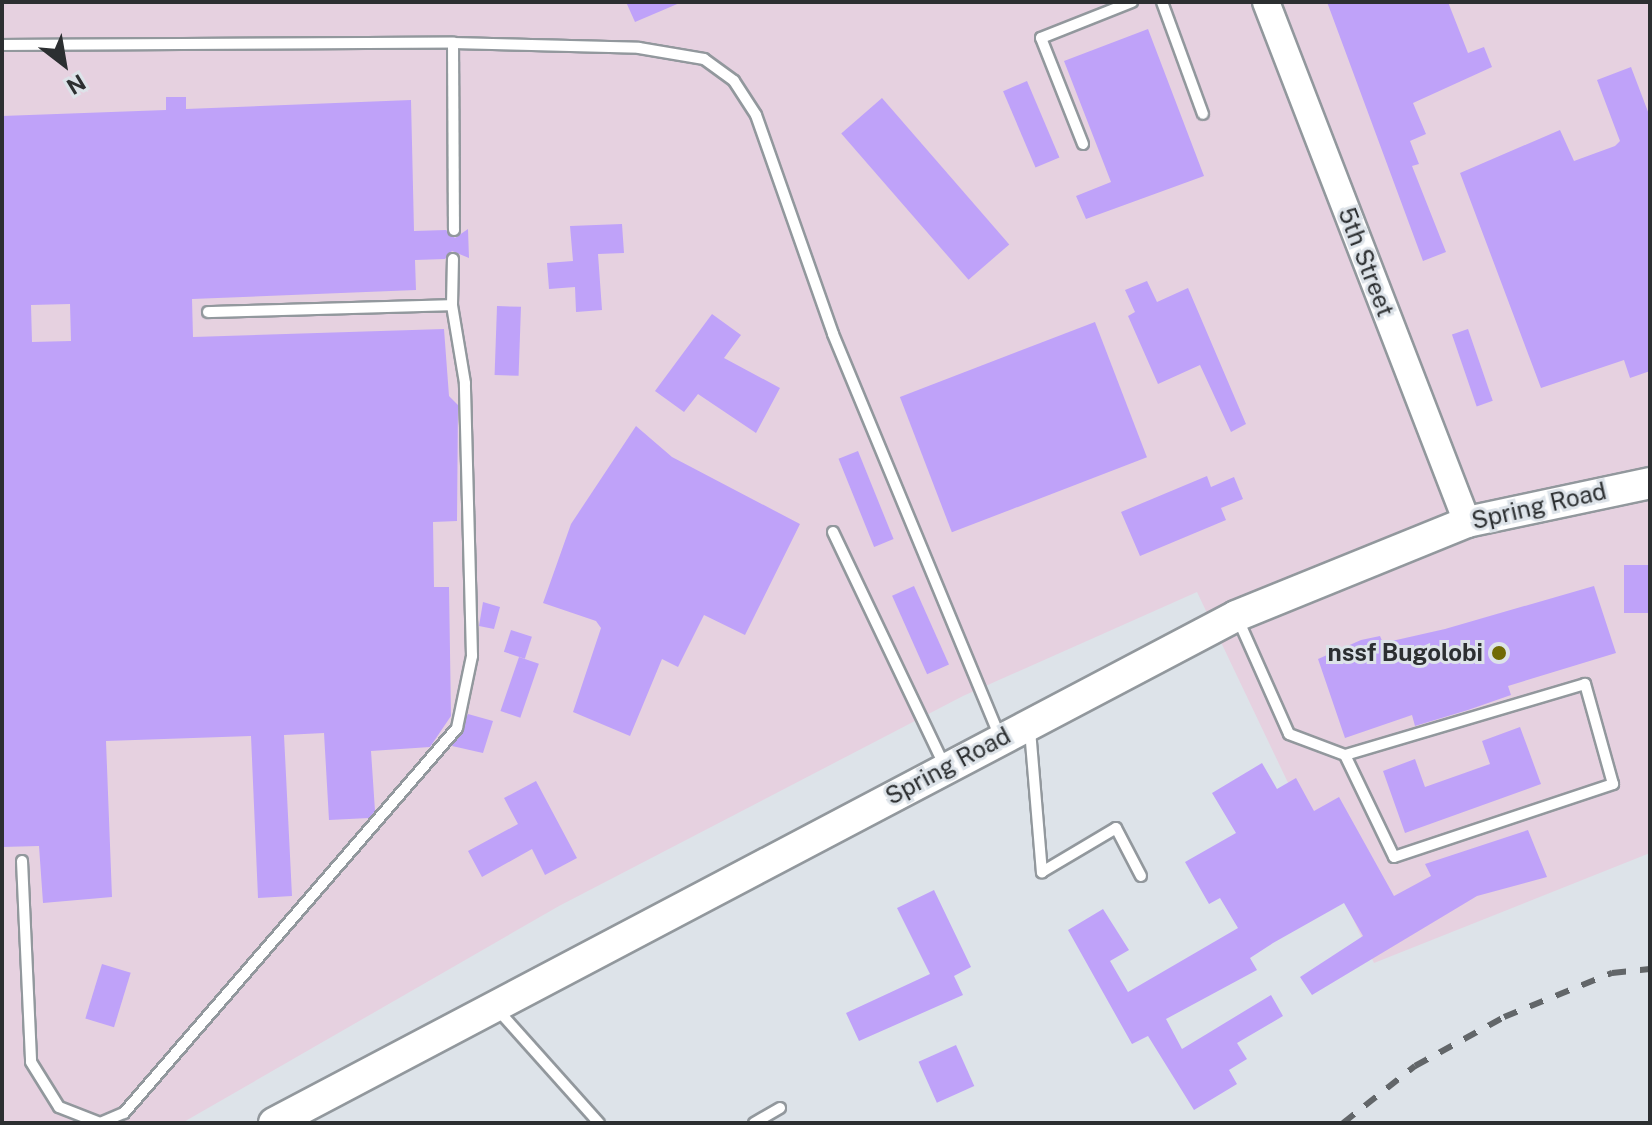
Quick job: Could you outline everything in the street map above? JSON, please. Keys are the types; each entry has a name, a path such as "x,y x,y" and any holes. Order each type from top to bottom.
{"main road":[{"name":"Spring Road","path":"274,1123 493,1004 1236,616 1467,522 1650,483"}],"street":[{"name":"5th Street","path":"1266,2 1467,522"}],"lane":[{"path":"1083,144 1041,38 1132,2"},
{"path":"1162,2 1203,114"},
{"path":"2,45 453,43 639,48 704,59 734,81 756,115 833,334 1001,739"},
{"path":"453,43 454,230"},
{"path":"22,861 31,1062 59,1107 100,1123 124,1113 457,728 472,656 465,383 452,305 453,259"},
{"path":"208,312 452,305"},
{"path":"833,532 946,767"},
{"path":"1236,616 1289,734 1345,755 1585,684 1613,784 1394,857 1345,755"},
{"path":"1028,725 1037,749 1042,872 1116,828 1141,876"},
{"path":"493,1004 599,1123"},
{"path":"754,1123 780,1108"}],"shaded area":[{"path":"2,2 1650,2 1650,853 1374,963 1197,592 963,696 559,906 182,1123 2,1123"}],"building":[{"path":"626,2 682,2 635,22"},
{"path":"1327,2 1448,2 1468,53 1484,47 1492,67 1413,103 1426,134 1410,141 1419,164 1412,166 1446,252 1423,261"},
{"path":"1148,29 1204,176 1086,219 1076,196 1111,182 1064,61"},
{"path":"1631,67 1650,117 1650,371 1630,378 1624,360 1541,388 1460,173 1560,130 1574,161 1615,146 1620,141 1597,80"},
{"path":"1027,81 1059,157 1035,168 1003,91"},
{"path":"166,97 186,97 186,109 411,100 414,231 446,230 455,238 468,229 469,258 452,251 445,259 415,260 416,290 192,299 193,337 444,329 449,396 458,405 457,521 433,522 434,587 449,587 451,716 430,747 371,751 375,811 369,818 329,820 324,733 284,735 292,896 258,898 251,736 106,741 112,897 43,903 39,846 2,847 2,116 166,110","holes":["70,304 71,341 32,342 31,305"]},
{"path":"882,98 1009,244 969,280 841,133"},
{"path":"622,224 624,253 598,254 602,310 576,312 575,287 549,289 547,263 573,261 570,226"},
{"path":"1147,281 1157,302 1188,288 1246,424 1231,432 1200,365 1158,384 1128,316 1135,312 1125,290"},
{"path":"497,306 521,307 519,376 495,375"},
{"path":"712,314 741,335 724,358 780,388 756,433 698,394 684,412 655,391"},
{"path":"1095,322 1147,457 952,532 900,397"},
{"path":"1468,329 1493,401 1477,406 1452,335"},
{"path":"636,426 672,457 800,524 745,635 704,615 678,667 662,659 630,736 573,712 601,628 596,621 543,603 571,524"},
{"path":"858,451 894,539 874,547 839,459"},
{"path":"1207,476 1211,487 1234,477 1243,499 1221,508 1226,520 1140,556 1121,512"},
{"path":"1624,565 1650,565 1650,613 1624,613"},
{"path":"914,586 949,665 927,674 892,596"},
{"path":"1594,586 1616,653 1508,686 1511,695 1468,710 1415,726 1412,715 1345,738 1318,659 1361,640 1380,636 1383,643 1445,629"},
{"path":"483,602 500,607 494,629 479,626"},
{"path":"511,630 532,637 525,659 504,652"},
{"path":"519,657 539,664 520,718 500,711"},
{"path":"468,714 493,721 483,753 452,746"},
{"path":"1520,727 1541,784 1405,833 1383,771 1415,759 1425,787 1490,764 1482,741"},
{"path":"1262,763 1277,789 1296,778 1314,811 1339,797 1394,896 1431,876 1425,864 1528,830 1547,877 1477,896 1312,995 1300,977 1363,936 1344,903 1250,958 1257,970 1166,1019 1182,1049 1271,995 1283,1016 1237,1043 1247,1059 1229,1070 1237,1084 1194,1110 1148,1036 1132,1044 1068,930 1103,909 1129,950 1110,961 1128,992 1238,928 1220,898 1209,904 1185,862 1236,833 1212,793"},
{"path":"536,781 577,858 545,875 532,849 482,877 468,851 518,824 504,798"},
{"path":"934,890 971,967 954,976 963,995 859,1041 846,1013 930,974 897,908"},
{"path":"102,964 131,973 114,1027 85,1019"},
{"path":"956,1045 974,1086 937,1103 919,1062"}],"railway":[{"path":"1343,1123 1415,1066 1504,1017 1612,973 1650,969"}],"place":[{"name":"nssf Bugolobi","path":"1499,653"}]}
